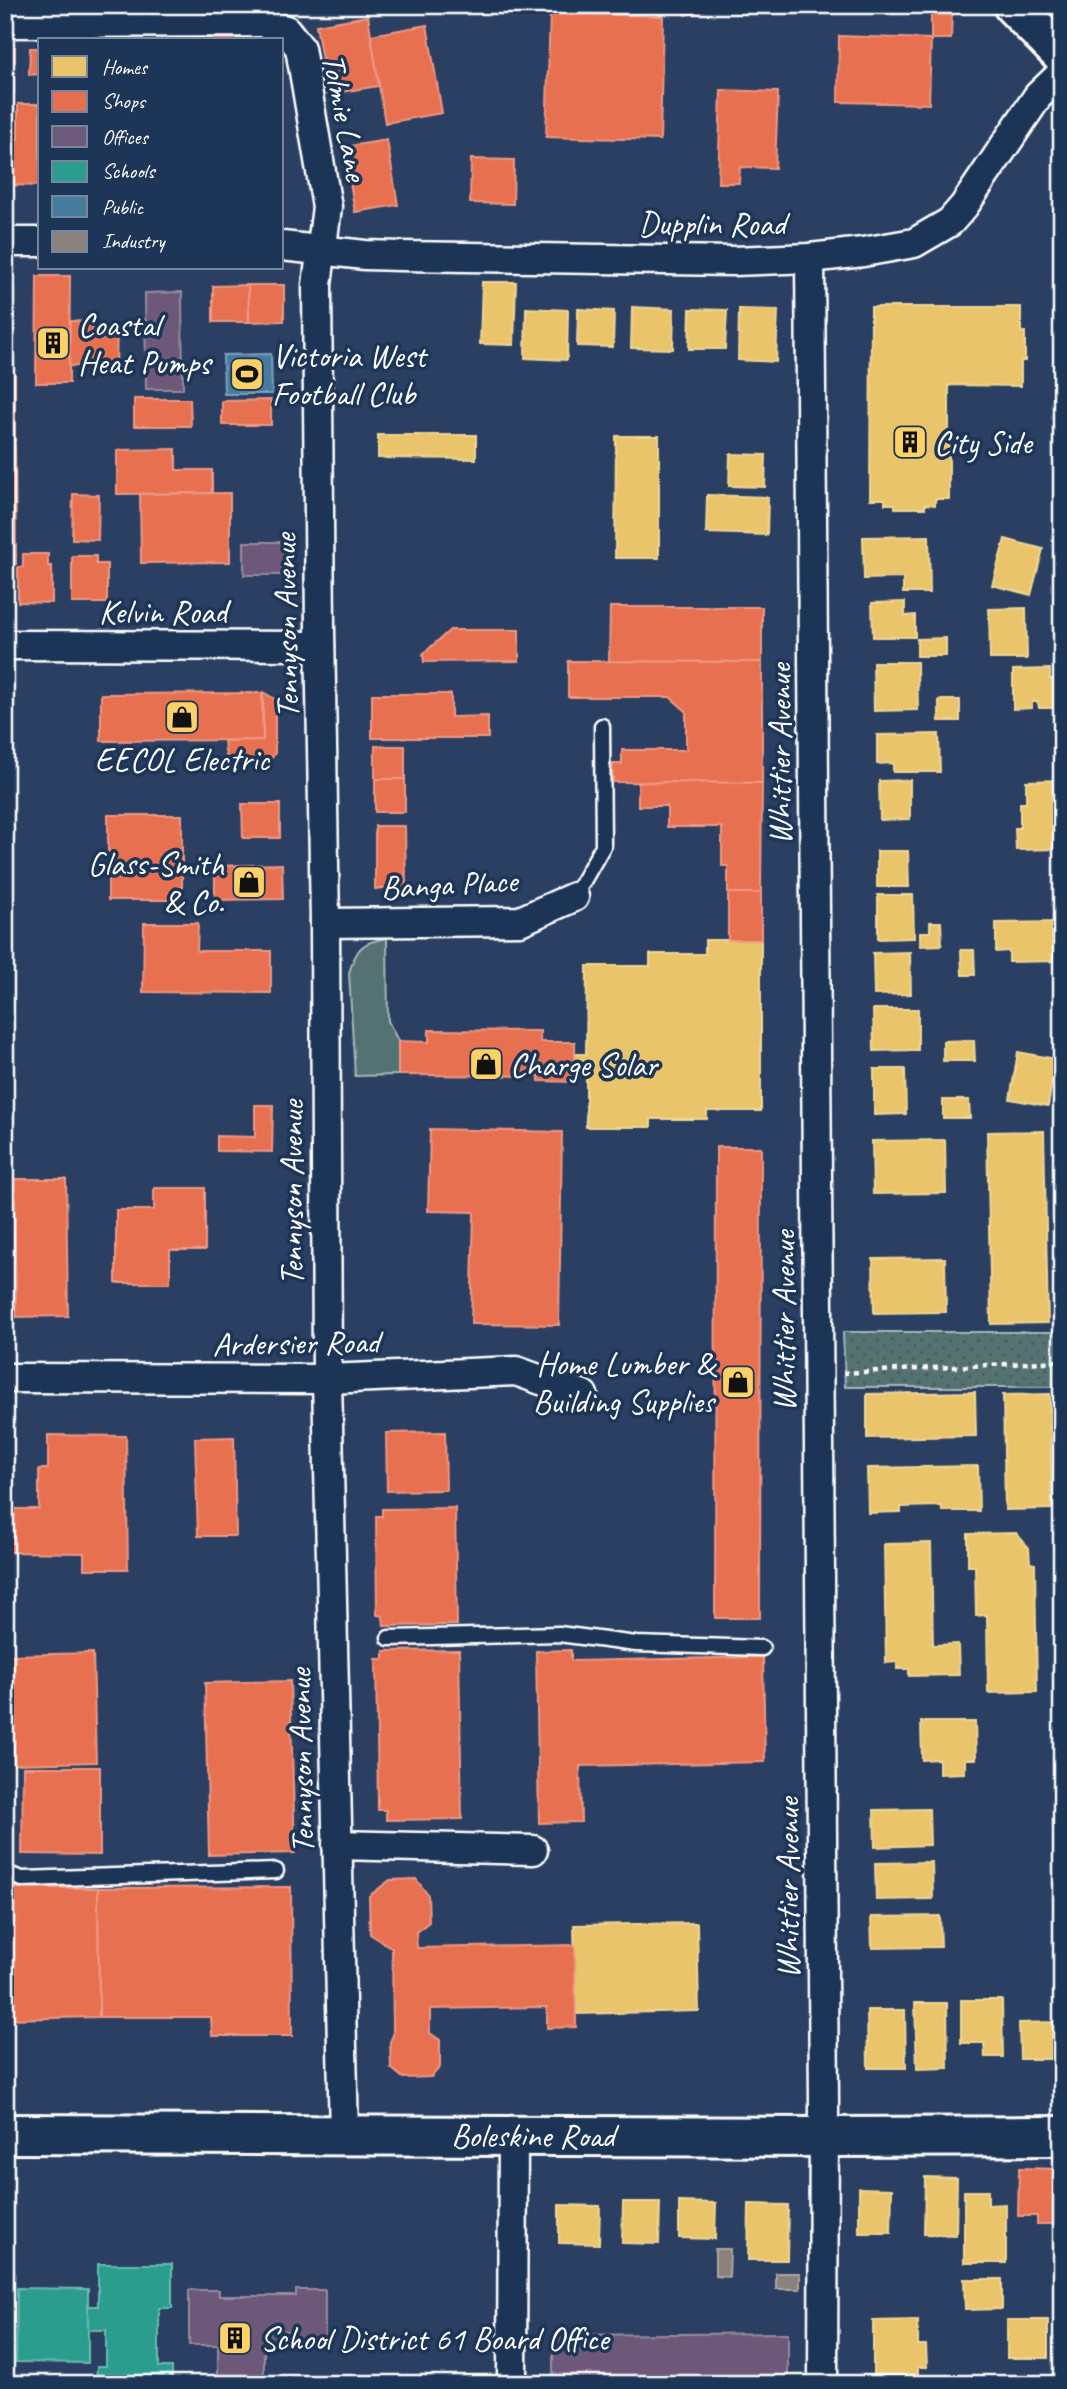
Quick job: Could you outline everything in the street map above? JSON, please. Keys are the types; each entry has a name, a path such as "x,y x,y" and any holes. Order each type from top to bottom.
{"main road":[{"path":"1013,5 1059,53"},
{"name":"Boleskine Road","path":"5,2134 1062,2136"}],"street":[{"name":"Tolmie Lane","path":"5,23 262,22 286,30 300,48 326,192 327,207 321,250"},
{"name":"Dupplin Road","path":"284,246 401,256 734,261 810,258 914,243 950,222 964,206 1038,96 1059,53"},
{"path":"5,242 38,242"},
{"name":"Tennyson Avenue","path":"321,250 317,285 325,923 327,1379 344,2136"},
{"name":"Whittier Avenue","path":"810,258 824,2137 823,2384"},
{"name":"Kelvin Road","path":"5,645 320,646"},
{"name":"Banga Place","path":"325,923 520,920 574,897"},
{"name":"Ardersier Road","path":"5,1378 327,1379 516,1371 583,1395"},
{"path":"337,1844 533,1850"},
{"path":"512,2384 513,2135"}],"lane":[{"path":"574,897 603,846 602,726"},
{"path":"389,1639 559,1634 636,1644 762,1648"},
{"path":"5,1873 22,1879 276,1871"}],"path":[{"path":"818,1375 1062,1361"}],"green space":[{"path":"387,938 388,1021 398,1041 398,1075 355,1076 349,973 361,948"},
{"path":"1057,1124 1062,1124 1062,2102 1058,2102 1058,1387 845,1387 843,1332 1057,1332"}],"building: Homes":[{"path":"482,282 516,282 514,345 480,344"},
{"path":"632,307 674,309 673,349 631,348"},
{"name":"City Side","path":"871,307 1021,307 1021,332 1025,332 1025,361 1021,361 1021,386 949,385 949,499 935,499 935,505 925,504 925,508 895,508 895,504 885,504 885,499 870,499"},
{"path":"526,308 568,310 567,360 525,358"},
{"path":"578,309 614,311 613,347 577,346"},
{"path":"690,309 727,310 725,349 689,349"},
{"path":"739,309 778,310 776,362 738,360"},
{"path":"378,435 476,435 476,459 378,458"},
{"path":"616,436 659,436 659,558 615,558"},
{"path":"730,454 766,455 765,487 729,486"},
{"path":"707,495 768,497 767,535 706,533"},
{"path":"929,536 930,593 903,593 903,578 864,579 863,537"},
{"path":"1005,539 1043,549 1031,595 992,585"},
{"path":"905,602 905,616 915,615 915,637 873,637 872,603"},
{"path":"1026,608 1027,659 990,659 989,609"},
{"path":"946,638 946,656 917,656 917,639"},
{"path":"873,662 917,662 918,710 874,711"},
{"path":"1050,669 1050,679 1056,679 1057,708 1039,708 1038,702 1032,702 1032,708 1013,709 1013,670"},
{"path":"939,700 960,700 960,721 939,721"},
{"path":"939,734 940,772 893,772 893,763 877,764 877,735"},
{"path":"910,780 910,819 880,820 879,781"},
{"path":"1062,780 1061,826 1057,826 1058,849 1016,850 1015,828 1020,828 1020,803 1026,803 1026,781"},
{"path":"877,851 908,851 909,887 877,887"},
{"path":"878,895 913,895 914,938 878,939"},
{"path":"930,922 941,922 942,945 920,946 920,932 930,932"},
{"path":"1062,922 1062,961 1009,962 1009,951 996,952 996,923"},
{"path":"705,940 761,940 761,1111 707,1111 707,1119 651,1119 651,1127 586,1127 586,1076 575,1076 575,1054 586,1054 587,966 650,966 650,954 705,954"},
{"path":"961,950 974,950 975,975 962,975"},
{"path":"910,952 911,994 874,995 873,953"},
{"path":"873,1009 918,1009 918,1050 874,1051"},
{"path":"974,1040 975,1061 943,1061 943,1041"},
{"path":"1018,1052 1056,1059 1048,1106 1010,1099"},
{"path":"874,1069 905,1069 906,1114 874,1115"},
{"path":"943,1100 969,1100 970,1118 943,1118"},
{"path":"1044,1131 1048,1323 991,1324 987,1132"},
{"path":"945,1140 946,1193 873,1194 872,1141"},
{"path":"945,1258 946,1312 874,1313 873,1259"},
{"path":"975,1392 976,1436 867,1438 867,1394"},
{"path":"1050,1394 1052,1509 1005,1510 1003,1395"},
{"path":"978,1466 979,1511 942,1511 942,1506 901,1507 901,1512 868,1513 867,1468"},
{"path":"1016,1533 1029,1548 1030,1563 1035,1564 1037,1692 988,1693 987,1615 976,1616 975,1566 968,1566 968,1534"},
{"path":"931,1543 933,1645 958,1644 959,1675 909,1676 909,1669 897,1669 897,1662 886,1663 884,1544"},
{"path":"921,1722 975,1722 976,1759 965,1759 965,1773 939,1774 939,1759 922,1760"},
{"path":"929,1809 930,1845 875,1847 874,1810"},
{"path":"932,1862 933,1899 876,1900 875,1863"},
{"path":"940,1916 941,1947 872,1948 871,1917"},
{"path":"697,1923 699,2011 576,2014 574,1925"},
{"path":"961,2000 1002,2000 1003,2057 985,2057 984,2043 961,2043"},
{"path":"915,2003 947,2003 948,2068 917,2069"},
{"path":"867,2010 905,2010 906,2068 868,2068"},
{"path":"1057,2022 1058,2059 1020,2059 1019,2023"},
{"path":"925,2177 957,2178 956,2235 924,2234"},
{"path":"859,2188 892,2189 891,2233 859,2233"},
{"path":"964,2191 988,2191 988,2205 1006,2204 1006,2263 964,2263"},
{"path":"623,2202 660,2202 659,2244 622,2243"},
{"path":"679,2202 716,2203 715,2239 679,2238"},
{"path":"749,2204 788,2205 787,2260 748,2260"},
{"path":"559,2205 600,2206 599,2244 559,2243"},
{"path":"964,2279 1002,2279 1002,2309 965,2310"},
{"path":"918,2320 918,2345 926,2345 927,2367 918,2367 918,2378 873,2378 873,2321"},
{"path":"1007,2320 1048,2320 1048,2358 1007,2358"}],"building: Shops":[{"path":"86,5 267,5 267,12 86,12"},
{"path":"573,5 612,5 613,9"},
{"path":"617,5 650,5 619,13"},
{"path":"683,5 710,5 711,8 685,15"},
{"path":"753,5 806,5 809,14 754,12"},
{"path":"931,10 952,11 951,39 931,39"},
{"path":"550,13 663,16 660,140 546,137"},
{"path":"368,16 379,86 328,94 316,25"},
{"path":"427,25 442,113 385,123 371,35"},
{"path":"839,36 931,39 929,104 838,102"},
{"path":"5,47 15,47 15,62 5,62"},
{"path":"30,48 38,48 38,74 29,75"},
{"path":"5,75 14,75 14,94 5,94"},
{"path":"721,90 778,92 775,168 740,167 739,183 718,183"},
{"path":"18,104 38,104 38,186 10,185 10,140 5,140 5,105 14,105 14,138 18,139"},
{"path":"387,140 398,205 355,212 344,147"},
{"path":"471,159 514,160 513,204 470,203"},
{"name":"Coastal Heat Pumps","path":"37,276 70,276 69,383 36,383"},
{"path":"248,285 284,285 284,321 249,322"},
{"path":"248,285 249,322 213,322 213,286"},
{"path":"70,321 93,321 93,328 117,328 116,367 69,366"},
{"path":"5,375 15,375 15,442 5,442"},
{"path":"134,399 190,399 191,426 134,426"},
{"path":"271,400 271,425 222,425 222,401"},
{"path":"5,445 15,445 16,564 5,564"},
{"path":"176,449 176,470 212,470 212,493 117,494 117,450"},
{"path":"230,493 230,562 141,563 140,494"},
{"path":"73,494 99,495 98,540 72,539"},
{"path":"23,554 48,554 48,566 52,566 52,603 18,602 18,567 23,567"},
{"path":"72,556 96,556 96,564 107,564 107,603 72,603"},
{"path":"610,607 762,607 762,662 609,662"},
{"path":"450,630 519,630 519,661 424,662 423,654"},
{"path":"568,661 762,662 762,783 613,782 613,764 622,764 622,750 686,750 686,711 670,697 568,697"},
{"path":"263,692 275,699 275,753 270,761 233,762 226,759 224,741 263,740"},
{"name":"EECOL Electric","path":"262,693 263,740 101,741 101,694"},
{"path":"372,694 451,694 451,717 488,716 488,738 372,738"},
{"path":"375,746 405,746 405,779 375,779"},
{"path":"375,779 405,779 405,812 375,812"},
{"path":"638,782 762,783 761,893 728,893 728,866 722,866 722,827 667,827 667,806 638,806"},
{"path":"242,804 280,804 280,838 243,838"},
{"path":"108,815 182,815 182,900 108,900"},
{"path":"375,826 405,826 406,889 375,889"},
{"name":"Glass-Smith & Co.","path":"282,864 283,899 215,900 215,866"},
{"path":"728,893 761,893 761,940 728,940"},
{"path":"144,923 198,923 197,951 271,951 271,993 143,992"},
{"name":"Charge Solar","path":"429,1030 540,1031 540,1042 575,1042 575,1082 539,1081 539,1076 398,1075 398,1041 429,1042"},
{"path":"255,1105 273,1105 272,1152 217,1151 217,1136 255,1137"},
{"path":"430,1129 562,1132 559,1325 471,1324 474,1212 428,1211"},
{"name":"Home Lumber & Building Supplies","path":"716,1147 761,1147 760,1618 715,1618"},
{"path":"14,1179 66,1179 68,1316 16,1317"},
{"path":"154,1188 205,1188 205,1250 170,1250 170,1283 116,1283 116,1210 154,1210"},
{"path":"445,1432 446,1490 387,1491 386,1433"},
{"path":"48,1435 126,1436 128,1569 84,1569 84,1553 5,1552 5,1509 39,1509 39,1469 48,1469"},
{"path":"234,1437 236,1536 198,1536 195,1438"},
{"path":"455,1508 457,1625 384,1626 383,1616 377,1615 376,1516 382,1516 382,1509"},
{"path":"459,1650 462,1819 386,1820 386,1810 378,1810 376,1659 384,1659 384,1651"},
{"path":"571,1650 571,1661 763,1657 765,1762 580,1766 581,1822 539,1823 536,1651"},
{"path":"93,1653 96,1762 14,1764 11,1655"},
{"path":"290,1681 295,1853 209,1855 205,1683"},
{"path":"23,1767 100,1767 100,1855 22,1854"},
{"path":"416,1879 428,1895 429,1922 416,1932 417,1948 575,1945 576,2027 547,2028 547,2007 430,2009 430,2033 440,2040 440,2067 431,2077 403,2078 391,2068 392,1948 370,1934 369,1896 390,1880"},
{"path":"291,1887 292,2036 212,2036 211,2017 99,2017 98,1888"},
{"path":"5,1888 98,1888 99,2017 5,2019"},
{"path":"1019,2168 1062,2169 1062,2224 1037,2224 1037,2216 1018,2216"}],"building: Offices":[{"path":"182,292 183,389 146,389 145,293"},
{"path":"244,542 289,542 289,575 244,575"},
{"name":"School District 61 Board Office","path":"189,2290 219,2290 219,2296 296,2296 296,2290 325,2290 325,2345 296,2344 296,2331 280,2331 279,2346 264,2345 264,2384 218,2384 218,2345 189,2345"},
{"path":"788,2333 788,2378 781,2378 781,2384 559,2384 559,2381 553,2381 553,2335"}],"building: Schools":[{"path":"98,2264 172,2264 172,2308 159,2308 159,2367 172,2367 172,2384 96,2384 97,2366 106,2366 106,2330 88,2330 88,2306 98,2306"},
{"path":"17,2288 88,2289 88,2363 16,2362"}],"building: Public":[{"name":"Victoria West Football Club","path":"271,354 272,394 224,394 223,355"}],"building: Industry":[{"path":"715,2249 730,2249 729,2277 715,2276"},
{"path":"776,2273 800,2273 800,2289 776,2289"}],"place":[{"name":"Coastal Heat Pumps","path":"53,343"},
{"name":"Victoria West Football Club","path":"247,374"},
{"name":"City Side","path":"910,442"},
{"name":"EECOL Electric","path":"182,717"},
{"name":"Glass-Smith & Co.","path":"249,882"},
{"name":"Charge Solar","path":"486,1064"},
{"name":"Home Lumber & Building Supplies","path":"738,1382"},
{"name":"School District 61 Board Office","path":"235,2338"}]}
